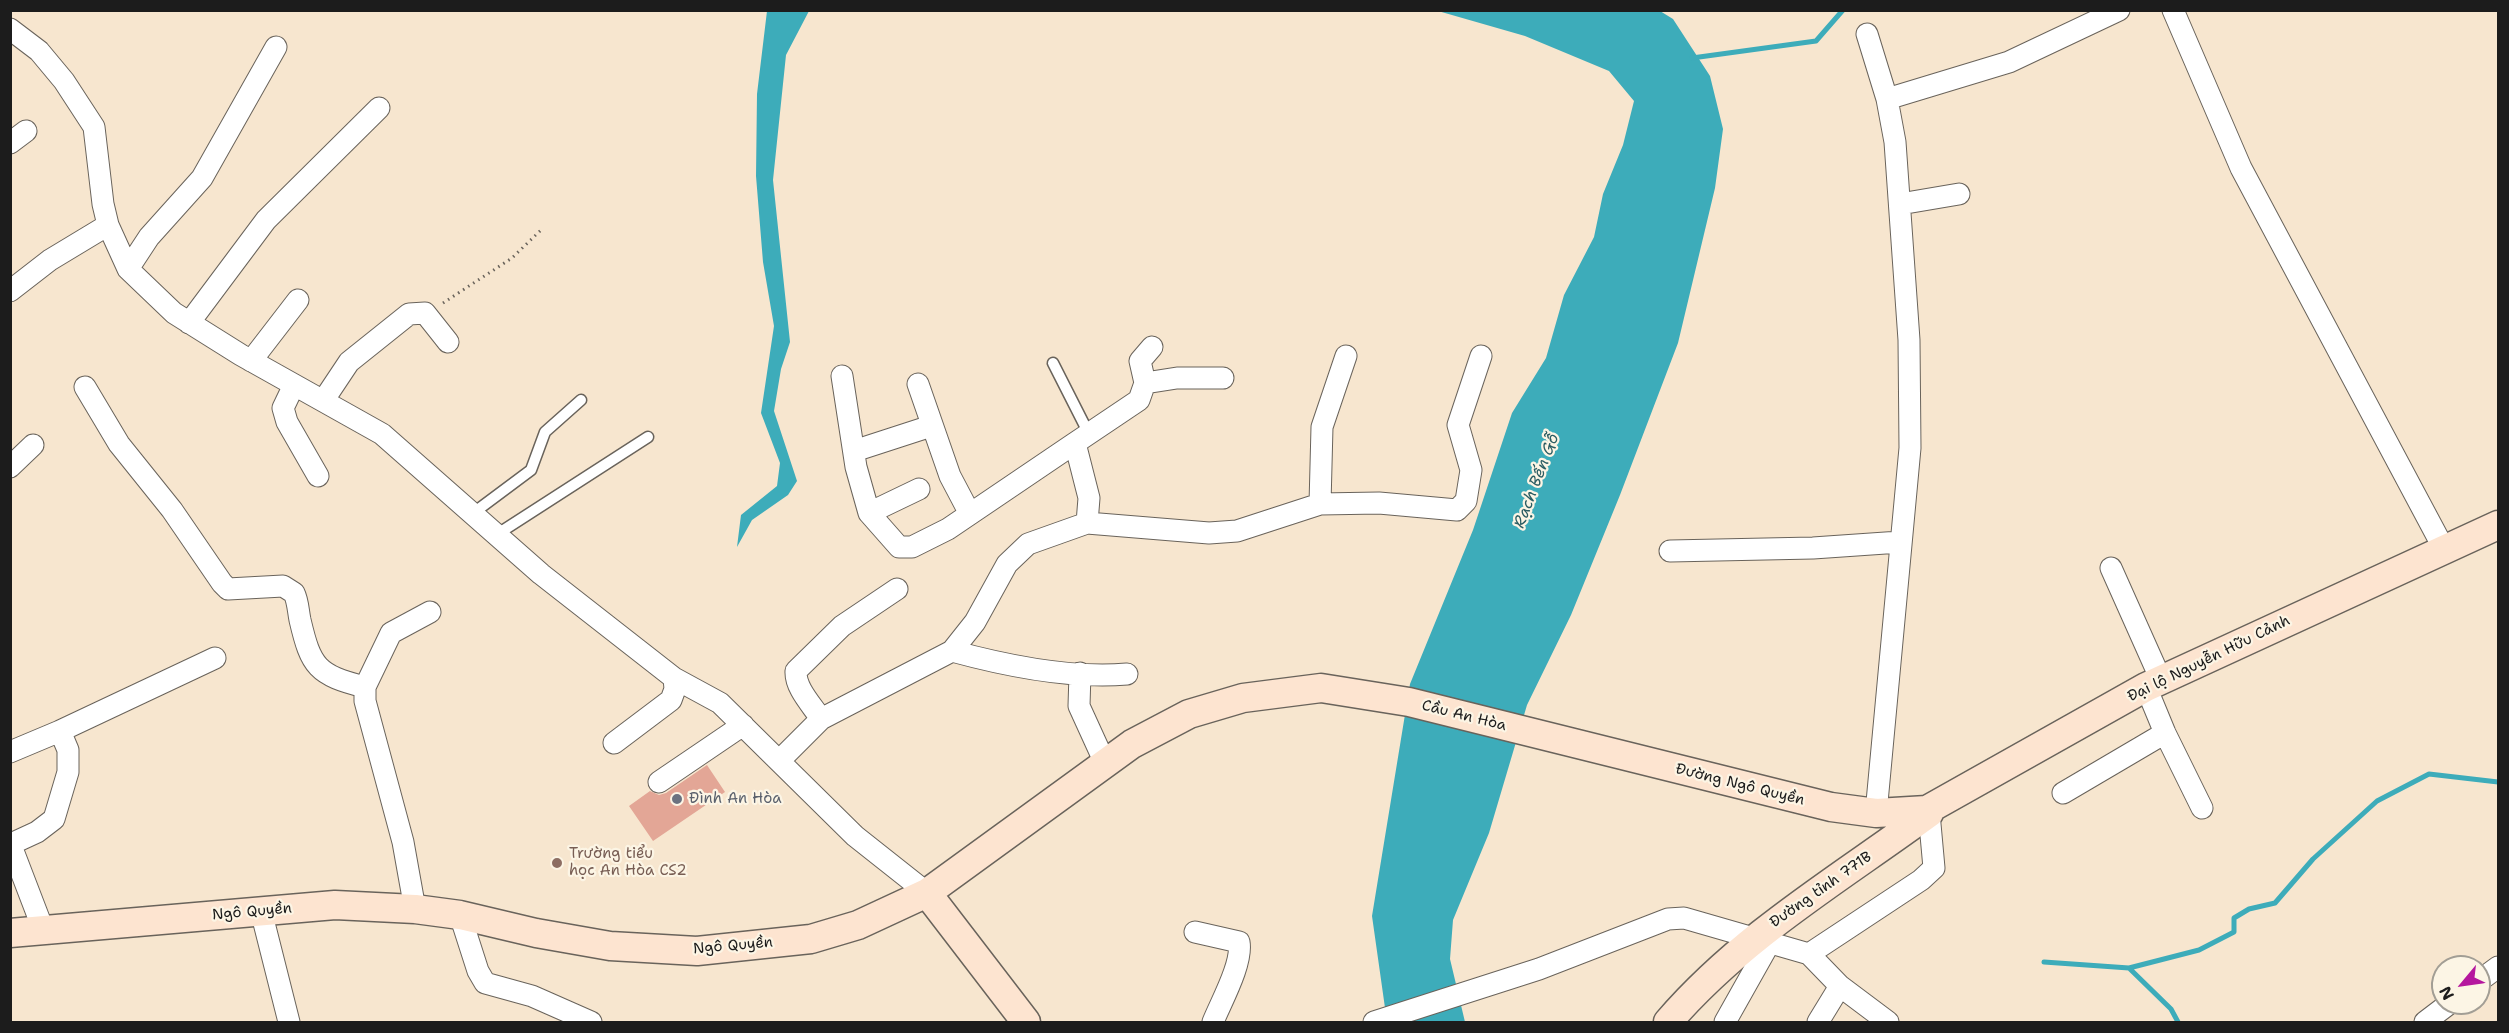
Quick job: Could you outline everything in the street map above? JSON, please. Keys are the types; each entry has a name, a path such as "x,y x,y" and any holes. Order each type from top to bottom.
{"street":[{"path":"1887,99 2009,62 2119,10"},
{"path":"2173,10 2241,168 2444,549"},
{"path":"10,29 39,51 64,81 94,127 103,204 108,225 128,269 174,313 251,361 382,434 540,574 674,678 720,703 855,836 927,893 1026,1023"},
{"path":"1809,954 1921,880 1934,868 1928,812 1876,813 1910,448 1909,340 1895,142 1887,99 1867,34"},
{"path":"128,269 156,229 202,178 276,47"},
{"path":"189,322 266,220 379,108"},
{"path":"1900,204 1959,194"},
{"path":"10,291 50,260 108,225"},
{"path":"251,361 298,300"},
{"path":"323,401 349,362 409,314 425,313 448,342"},
{"path":"842,376 854,451 869,513 899,547 912,547 948,529 1139,400 1145,383 1140,362 1152,347"},
{"path":"1320,504 1322,427 1346,356"},
{"path":"780,760 821,719 952,651 975,622 1015,555 1028,544 1086,523 1209,533 1237,531 1320,504 1379,503 1457,510 1463,507 1471,470 1458,424 1481,356"},
{"path":"1145,383 1177,378 1223,378"},
{"path":"918,384 950,476 970,514"},
{"path":"294,385 283,408 318,476"},
{"path":"85,387 119,444 172,510 222,583 228,589 283,586 294,592 307,647 314,662 324,674 365,687"},
{"path":"854,451 931,426"},
{"path":"1082,438 1089,498 1086,523"},
{"path":"10,467 33,445"},
{"path":"869,513 919,489"},
{"name":"Đại lộ Nguyễn Hữu Cảnh","path":"1928,812 2154,684 2499,525"},
{"path":"1670,551 1813,548 1900,542"},
{"path":"2111,568 2154,684 2165,733 2202,808"},
{"path":"821,719 796,679 796,671 842,626 897,589"},
{"path":"415,909 403,842 364,701 365,687 391,633 430,612"},
{"path":"952,651 998,664 1105,676 1127,674"},
{"path":"10,752 60,731 214,658"},
{"path":"1080,673 1079,706 1105,763"},
{"path":"614,742 671,700 674,678"},
{"name":"Ngô Quyền","path":"10,933 335,906 415,909 460,915 536,933 610,946 697,951 811,939 858,925 927,893 1131,744 1189,714 1243,698 1322,688"},
{"name":"Cầu An Hòa","path":"1322,688 1409,702 1605,751"},
{"path":"659,782 743,725"},
{"path":"43,929 11,844 37,832 54,819 68,772 68,750 60,731"},
{"path":"2063,793 2165,733"},
{"name":"Đường Ngô Quyền","path":"1605,751 1831,807 1876,813"},
{"name":"Đường tỉnh 771B","path":"1673,1017 1706,981 1928,812"},
{"path":"261,911 289,1023"},
{"path":"460,915 478,971 485,983 532,996 591,1023"},
{"path":"1374,1023 1539,969 1668,919 1684,918 1809,954 1840,986 1888,1023"},
{"path":"1195,932 1239,942 1240,948 1233,972 1213,1023"},
{"path":"1725,1023 1762,940"},
{"path":"1818,1023 1840,986"}],"lane":[{"path":"1053,363 1082,438"},
{"path":"472,514 531,470 546,432 581,400"},
{"path":"496,535 648,437"}],"path":[{"path":"425,313 512,258 542,229"}],"water":[{"path":"767,11 809,11 786,55 773,180 790,342 781,369 774,411 797,481 788,495 752,520 737,547 741,515 777,486 780,463 761,413 774,326 763,262 756,176 757,94"},
{"name":"Rạch Bến Gỗ","path":"1438,11 1660,11 1673,19 1710,76 1723,129 1715,188 1678,343 1571,615 1527,705 1489,833 1453,920 1450,959 1465,1022 1387,1022 1372,916 1410,684 1473,530 1512,413 1546,358 1564,295 1594,237 1603,194 1623,145 1634,101 1609,71 1525,36"}],"building":[{"name":"Đình An Hòa","path":"707,765 725,792 653,841 629,806 650,791 659,795 666,793"}],"waterway":[{"path":"1692,58 1816,41 1843,10"},
{"path":"2129,968 2199,950 2234,932 2234,918 2249,909 2275,903 2313,859 2377,801 2429,774 2498,782"},
{"path":"2044,962 2129,968 2171,1009 2178,1022"}],"place":[{"name":"Đình An Hòa","path":"677,799"},
{"name":"Trường tiểu học An Hòa CS2","path":"557,863"}]}
